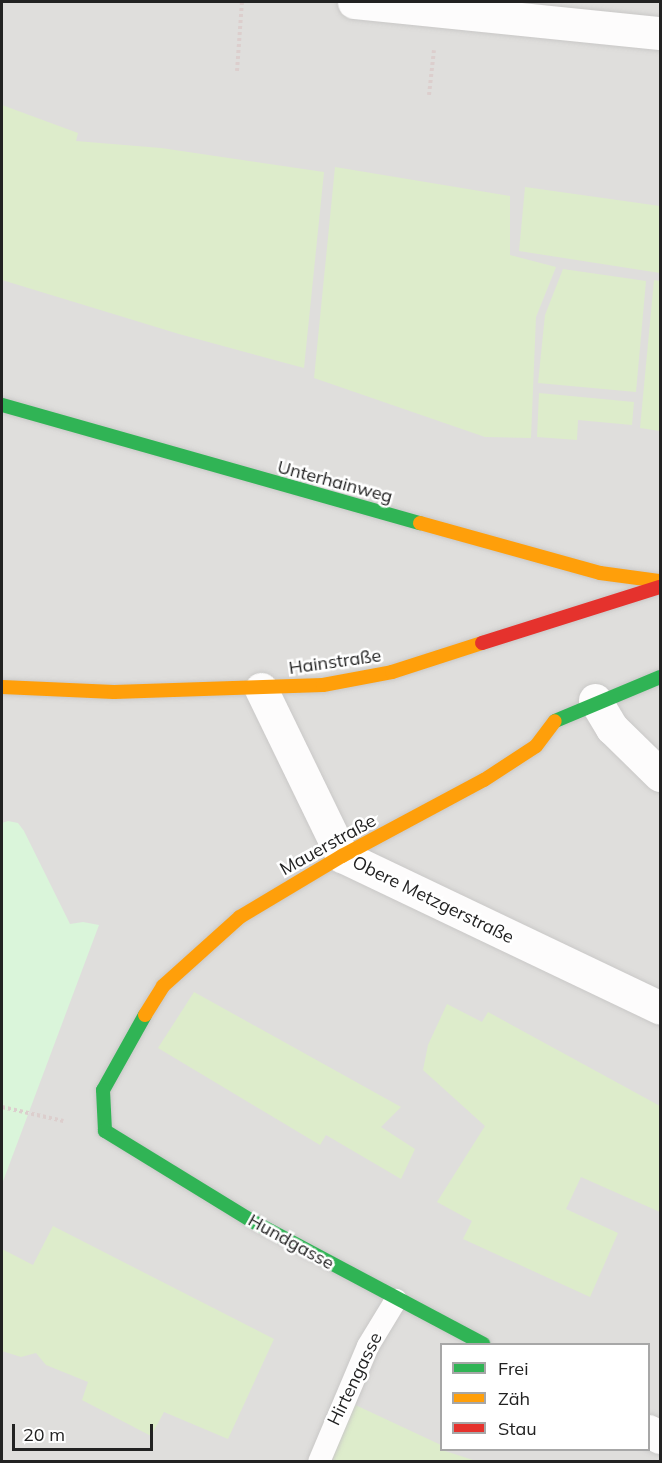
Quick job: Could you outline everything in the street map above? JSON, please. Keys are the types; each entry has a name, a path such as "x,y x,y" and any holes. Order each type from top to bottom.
{"street":[{"path":"354,2 660,33"},
{"name":"Unterhainweg","path":"2,405 600,573 660,581"},
{"name":"Hainstraße","path":"2,687 114,692 261,689 323,685 392,672 660,587"},
{"name":"Mauerstraße","path":"105,1131 104,1090 120,1054 163,986 240,916 342,856 484,780 536,746 557,718 595,700 660,677"},
{"name":"Obere Metzgerstraße","path":"261,689 342,856 660,1008"},
{"path":"595,700 612,728 660,775"},
{"name":"Hundgasse","path":"105,1131 252,1221 396,1300 481,1343"}],"lane":[{"name":"Hirtengasse","path":"319,1461 368,1346 396,1300"}],"path":[{"path":"237,71 242,2"},
{"path":"2,1107 45,1118"}],"shaded area":[{"path":"2,2 660,2 660,1461 2,1462"}],"green space":[{"path":"2,105 78,133 76,141 161,148 324,172 304,368 179,334 2,280"},
{"path":"335,167 510,196 510,255 556,267 536,317 531,438 485,437 314,378"},
{"path":"525,187 660,206 660,273 519,251"},
{"path":"563,269 646,281 636,392 538,383 545,315"},
{"path":"654,280 660,281 660,431 640,428"},
{"path":"539,393 634,402 632,425 578,420 577,440 537,437"},
{"path":"8,821 18,823 24,831 70,924 83,922 99,925 2,1184 2,823"},
{"path":"194,992 401,1107 381,1127 415,1149 401,1179 326,1135 320,1145 158,1048"},
{"path":"447,1004 482,1022 488,1012 660,1106 660,1212 581,1177 566,1209 618,1233 590,1297 463,1239 472,1221 437,1202 485,1126 423,1070 428,1045"},
{"path":"53,1226 274,1339 228,1439 164,1412 151,1436 82,1400 88,1382 46,1365 36,1353 21,1357 2,1351 2,1249 33,1265"},
{"path":"349,1402 440,1445 440,1451 476,1461 332,1462"}],"traffic: fast":[{"path":"2,405 420,523"},
{"path":"555,721 660,677"},
{"path":"145,1015 103,1090 105,1131 252,1221 481,1343"}],"traffic: slow":[{"path":"420,523 600,573 660,581"},
{"path":"2,687 114,692 323,685 392,672 482,643"},
{"path":"145,1015 163,986 240,917 342,856 484,780 536,746 555,721"}],"traffic: jam":[{"path":"482,643 660,587"}]}
